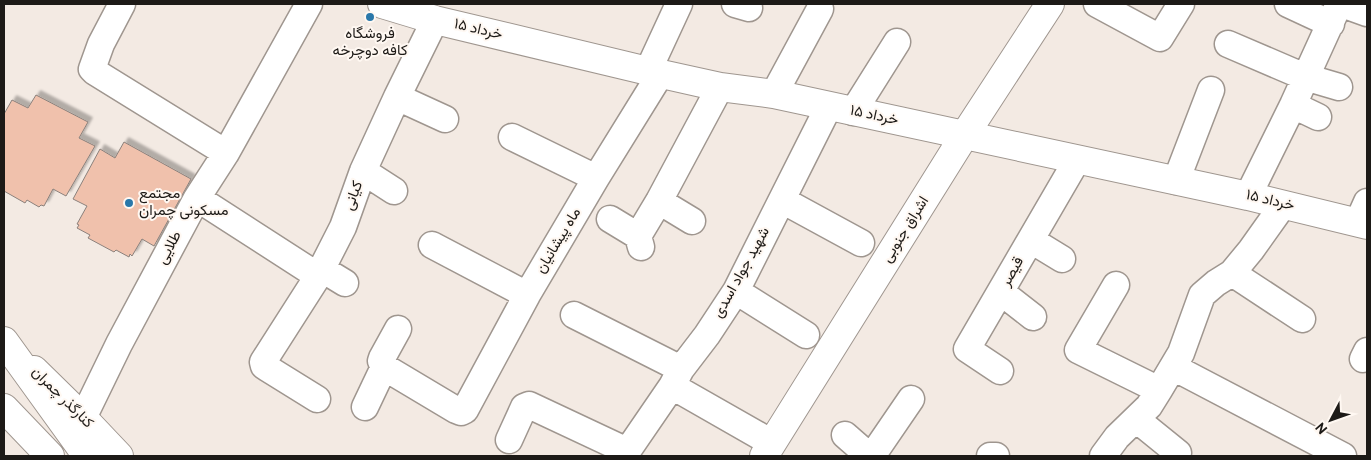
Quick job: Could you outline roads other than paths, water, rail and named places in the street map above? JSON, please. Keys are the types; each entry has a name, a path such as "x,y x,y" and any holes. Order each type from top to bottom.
{"main road":[{"name":"۱۵ خرداد","path":"382,4 435,20 720,87 774,94 1283,205 1364,216"},
{"name":"اشراق جنوبی","path":"768,450 964,136 1050,4"},
{"name":"کنارگذر چمران","path":"4,340 119,456"},
{"path":"4,340 88,456"},
{"path":"4,408 50,456"}],"street":[{"path":"122,4 101,44 92,69 226,153"},
{"name":"طلایی","path":"83,418 119,344 197,198 226,153 309,4"},
{"name":"ماه پیشانیان","path":"384,367 461,412 465,410 527,295 596,178 655,72 678,4"},
{"path":"1097,4 1160,38 1181,4"},
{"path":"1288,4 1367,13"},
{"path":"774,94 820,9"},
{"path":"1248,196 1338,10"},
{"name":"کیانی","path":"316,399 264,366 263,362 320,272 343,227 363,171 435,20"},
{"name":"شهید جواد اسدی","path":"625,453 736,291 782,200 841,109 897,42"},
{"path":"1228,44 1305,76 1339,87"},
{"path":"610,219 639,241 720,87"},
{"path":"1176,181 1211,90"},
{"path":"397,97 445,119"},
{"path":"1293,105 1318,117"},
{"path":"512,137 596,178"},
{"name":"قیصر","path":"1000,371 967,349 1077,160"},
{"path":"363,171 394,191"},
{"path":"197,198 320,272 345,283"},
{"path":"782,200 860,243"},
{"path":"660,201 692,221"},
{"path":"1103,456 1117,437 1149,406 1159,390 1181,353 1202,295 1232,273 1283,205"},
{"path":"1031,240 1062,259"},
{"path":"432,245 527,295"},
{"path":"1232,273 1302,320"},
{"path":"1116,285 1078,350 1159,390"},
{"path":"736,291 806,335"},
{"path":"1001,292 1033,318"},
{"path":"574,315 677,377 768,450"},
{"path":"365,407 384,367 381,361 382,358 398,329"},
{"path":"1173,367 1343,456"},
{"path":"845,435 870,456 912,399"},
{"path":"509,440 524,407 529,405 625,453"},
{"path":"1136,419 1178,454"},
{"path":"990,456 996,456"}],"place":[{"name":"فروشگاه کافه دوچرخه","path":"370,17"},
{"name":"مجتمع مسکونی چمران","path":"129,203"}]}
